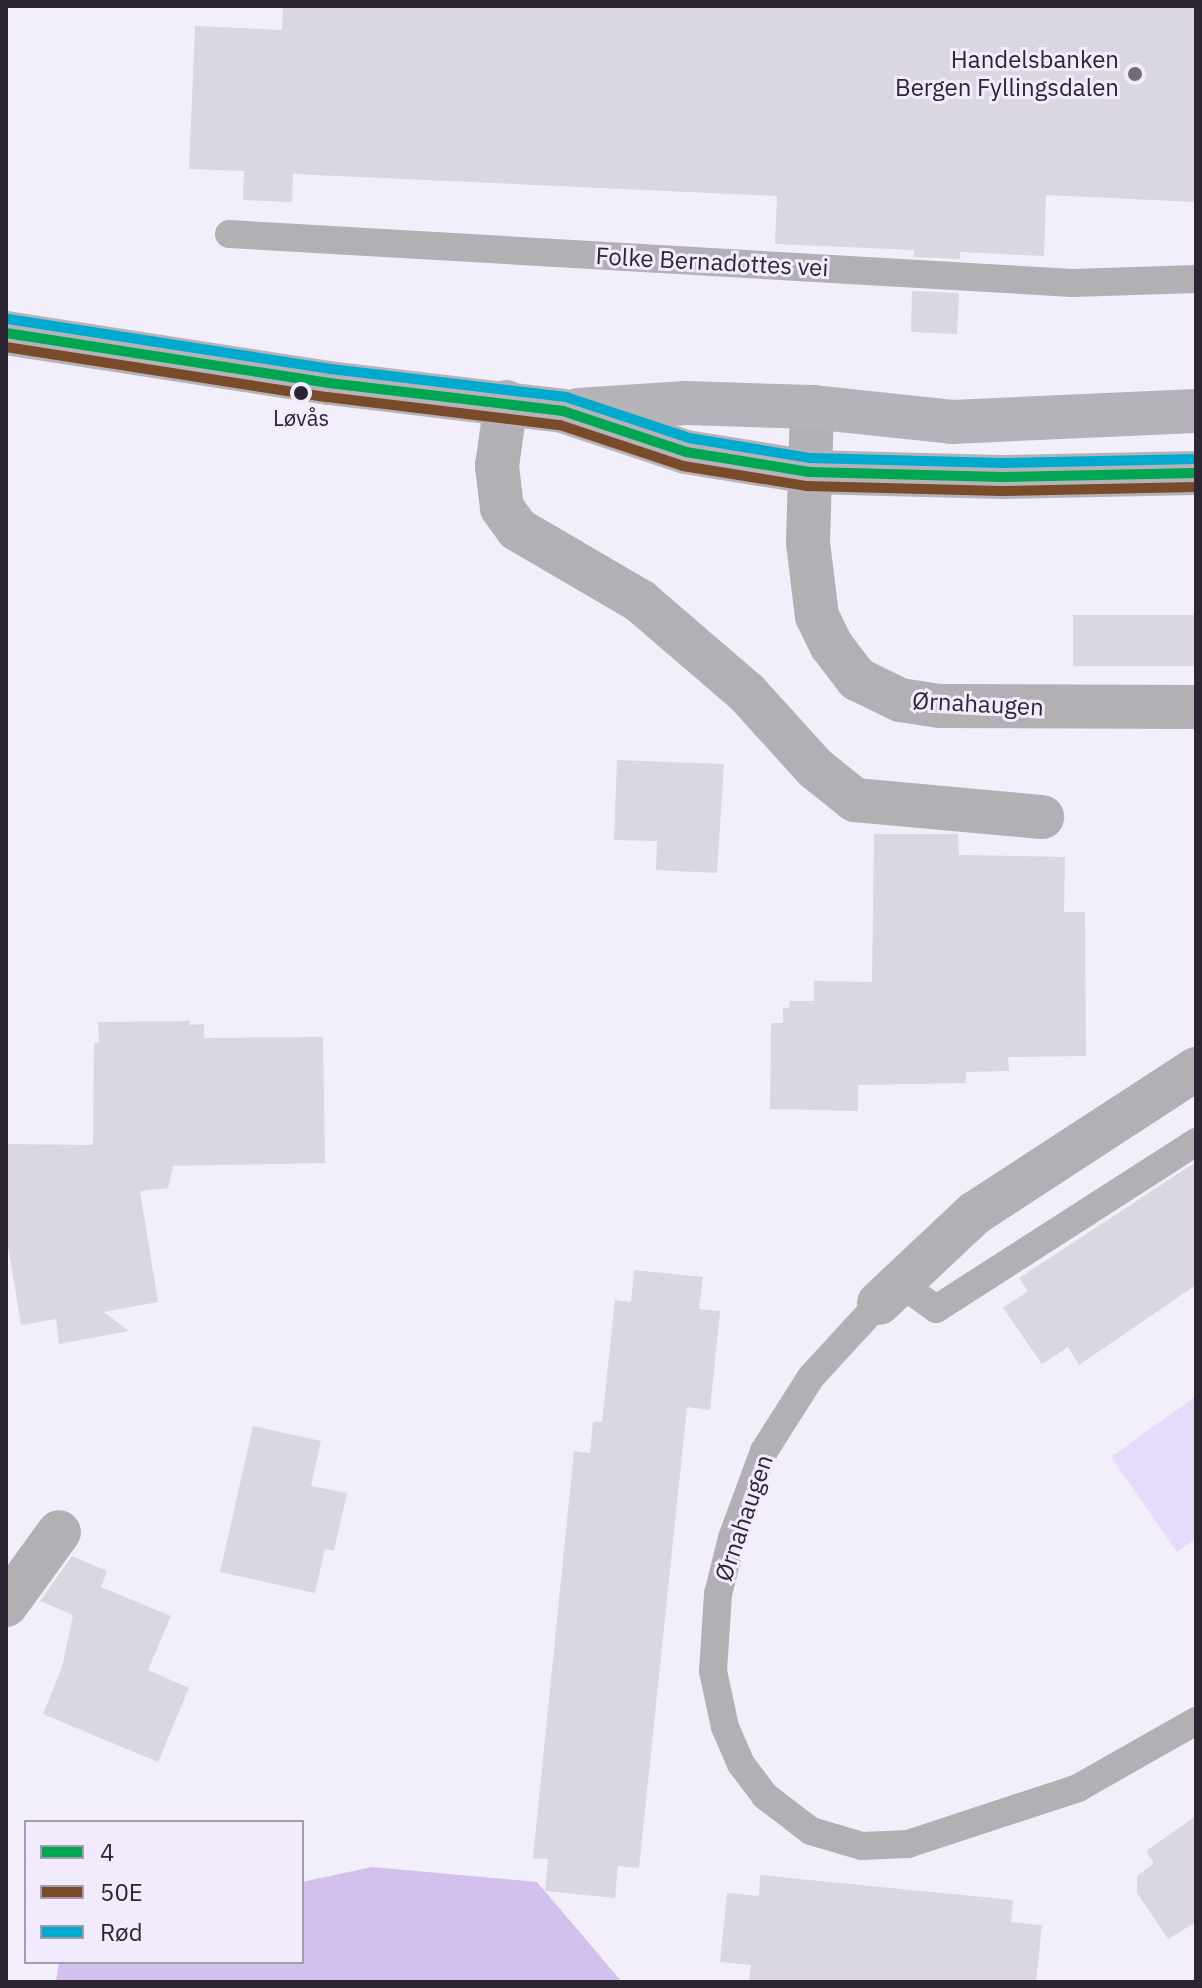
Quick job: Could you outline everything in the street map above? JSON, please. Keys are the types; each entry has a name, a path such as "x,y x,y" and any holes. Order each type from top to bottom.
{"main road":[{"path":"6,333 329,383 563,411 686,452 809,472 1002,477 1196,473"},
{"path":"563,411 686,403 812,407 952,422 1196,411"}],"street":[{"path":"506,402 497,466 502,508 517,529 640,601 747,693 815,768 855,800 1042,817"},
{"name":"Ørnahaugen","path":"812,407 808,543 817,616 831,645 857,679 900,700 940,706 1196,707"},
{"name":"Ørnahaugen","path":"890,1293 975,1213 1196,1069"},
{"path":"6,1605 59,1532"}],"lane":[{"name":"Folke Bernadottes vei","path":"229,234 1073,283 1196,279"},
{"path":"890,1293 936,1309 1196,1142"},
{"name":"Ørnahaugen","path":"890,1293 811,1377 764,1451 732,1538 718,1594 713,1671 725,1727 741,1764 765,1796 811,1831 862,1846 908,1844 1078,1788 1196,1721"}],"shaded area":[{"path":"1196,1396 1196,1539 1177,1552 1111,1457"},
{"path":"372,1867 537,1882 622,1982 56,1982 59,1964 304,1964 304,1882"}],"building":[{"path":"283,6 1196,6 1196,202 1046,195 1044,256 960,252 960,259 914,257 914,250 775,244 777,196 293,174 292,202 243,200 244,171 189,169 195,26 282,30"},
{"path":"912,291 959,293 957,334 911,332"},
{"path":"1073,615 1196,615 1196,666 1073,666"},
{"path":"617,760 724,764 717,873 656,870 657,841 614,840"},
{"path":"874,834 958,834 959,855 1065,857 1064,912 1085,912 1086,1056 1008,1057 1009,1071 966,1072 966,1083 858,1085 858,1111 770,1109 771,1023 783,1023 783,1008 789,1008 790,1001 814,1001 814,981 872,982"},
{"path":"190,1021 190,1025 204,1024 204,1038 323,1037 325,1163 173,1166 168,1188 140,1191 158,1302 104,1312 129,1331 59,1344 56,1319 21,1325 6,1234 6,1144 93,1145 94,1043 99,1043 98,1022"},
{"path":"1196,1162 1196,1285 1079,1365 1068,1347 1042,1364 1003,1308 1028,1291 1019,1278"},
{"path":"634,1270 703,1277 699,1309 720,1311 710,1410 687,1407 639,1868 618,1866 615,1898 545,1891 548,1859 533,1858 574,1451 590,1453 593,1422 602,1422 615,1300 631,1302"},
{"path":"253,1426 321,1441 311,1486 347,1493 334,1551 325,1549 315,1593 220,1572"},
{"path":"72,1556 107,1571 101,1587 171,1616 148,1670 189,1688 158,1762 43,1714 62,1667 73,1615 40,1601"},
{"path":"1196,1816 1196,1922 1168,1939 1137,1893 1137,1876 1154,1863 1146,1851"},
{"path":"760,1875 1013,1900 1011,1922 1042,1925 1036,1982 749,1982 751,1965 720,1962 727,1893 759,1896"}],"transit line":[{"name":"Rød","path":"8,319 331,369 566,397 689,438 810,458 1002,463 1196,459"},
{"name":"4","path":"6,333 329,383 563,411 686,452 809,472 1002,477 1196,473"},
{"name":"50E","path":"6,347 327,397 560,425 683,466 807,486 1002,491 1196,487"}],"place":[{"name":"Handelsbanken Bergen Fyllingsdalen","path":"1135,74"},
{"name":"Løvås","path":"301,393"}]}
